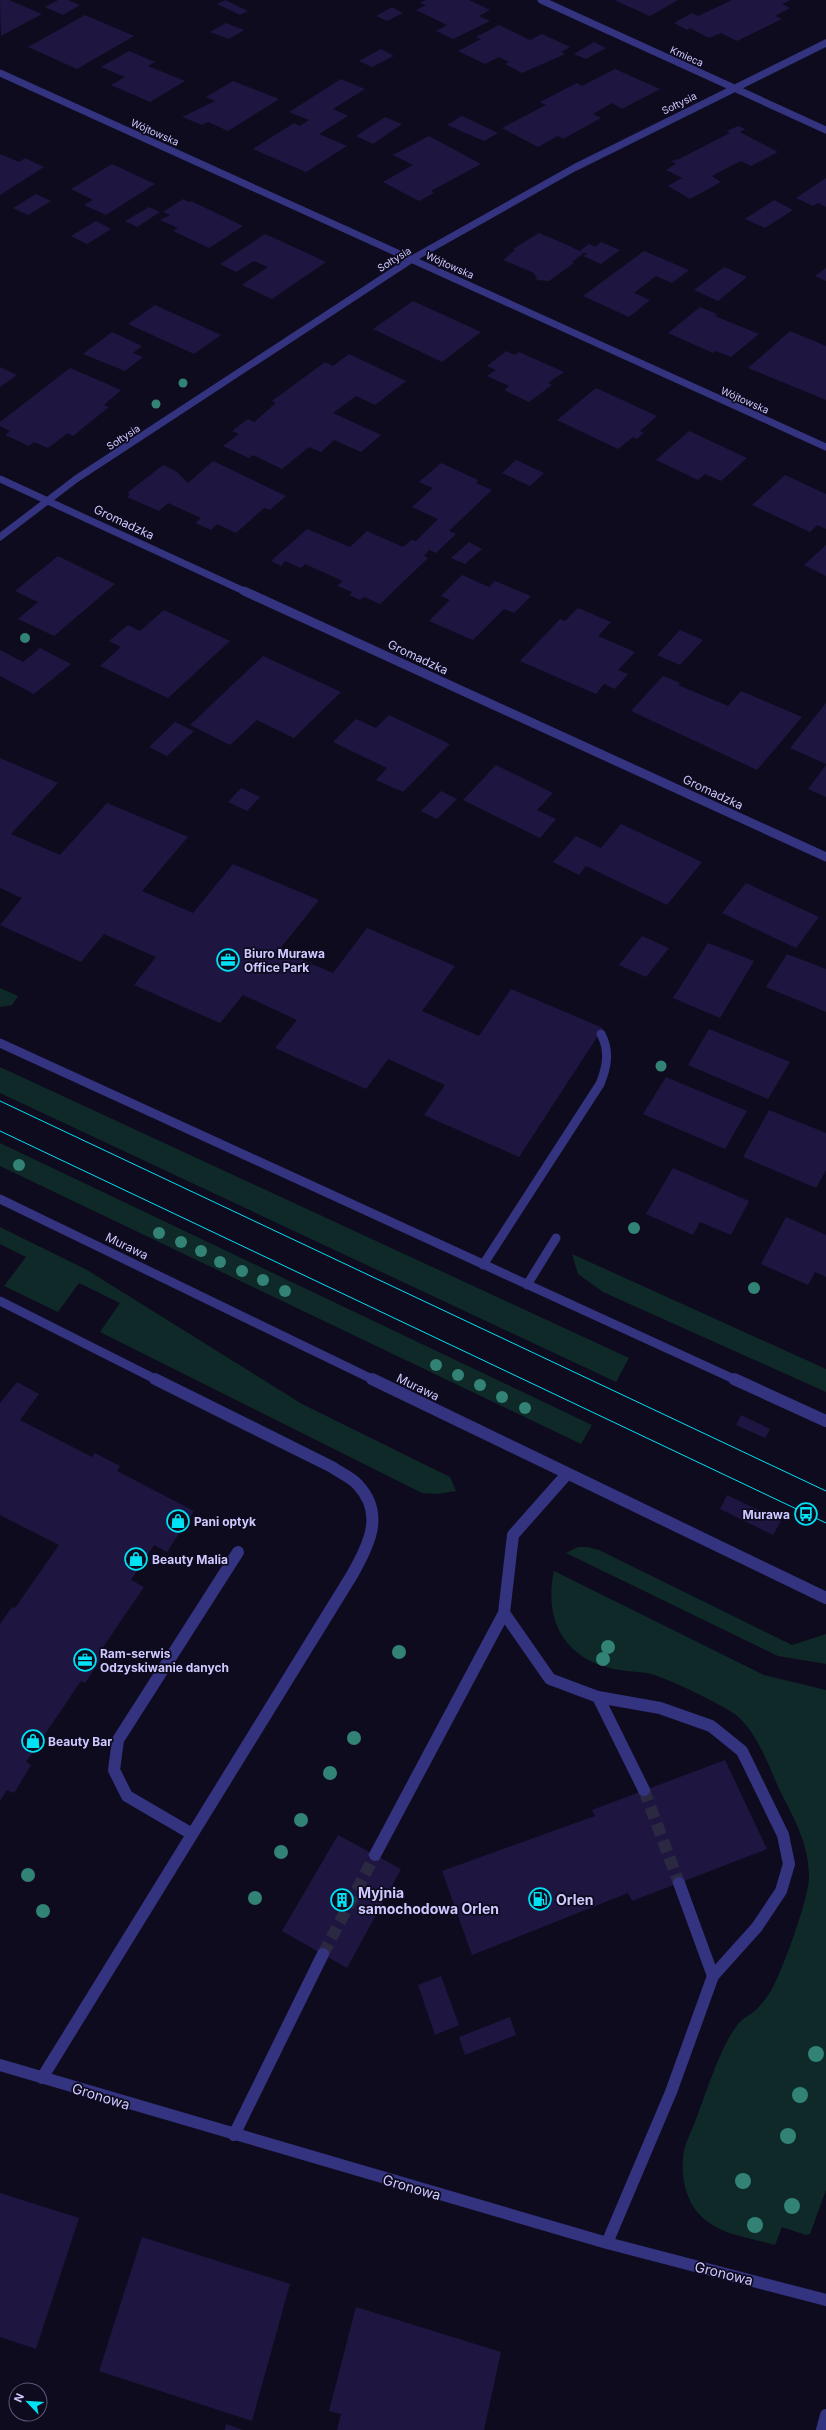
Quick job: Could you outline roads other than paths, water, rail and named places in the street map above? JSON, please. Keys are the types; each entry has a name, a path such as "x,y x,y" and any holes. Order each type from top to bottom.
{"street":[{"name":"Kmieca","path":"540,0 826,130"},
{"name":"Sołtysia","path":"0,537 76,479 412,259 574,168 826,43"},
{"name":"Wójtowska","path":"0,72 826,447"},
{"name":"Gromadzka","path":"0,479 826,857"},
{"path":"483,1265 600,1084 607,1061 607,1047 601,1034"},
{"path":"0,1043 826,1422"},
{"name":"Murawa","path":"0,1199 826,1598"},
{"path":"527,1285 556,1238"},
{"path":"0,1301 332,1467 357,1484 371,1504 375,1522 366,1551 42,2078"},
{"path":"376,1855 504,1613 513,1535 567,1474"},
{"path":"192,1834 127,1796 114,1770 118,1740 238,1552"},
{"path":"504,1613 550,1679 598,1696 660,1708 710,1726 742,1751 783,1835 789,1864 781,1891 757,1927 713,1976 672,2092 607,2243"},
{"path":"598,1696 644,1790"},
{"path":"679,1883 713,1976"},
{"path":"234,2135 323,1954"},
{"name":"Gronowa","path":"0,2065 234,2135 607,2243 826,2300"},
{"path":"822,2430 826,2415"}],"tunnel":[{"path":"644,1790 679,1883"},
{"path":"323,1954 375,1855"}],"tram line":[{"path":"0,1101 826,1491"},
{"path":"0,1131 826,1523"}],"place":[{"name":"Biuro Murawa Office Park","path":"228,960"},
{"name":"Murawa","path":"806,1514"},
{"name":"Pani optyk","path":"178,1521"},
{"name":"Beauty Malia","path":"136,1559"},
{"name":"Ram-serwis Odzyskiwanie danych","path":"85,1660"},
{"name":"Beauty Bar","path":"33,1741"},
{"name":"Orlen","path":"540,1899"},
{"name":"Myjnia samochodowa Orlen","path":"342,1900"}]}
